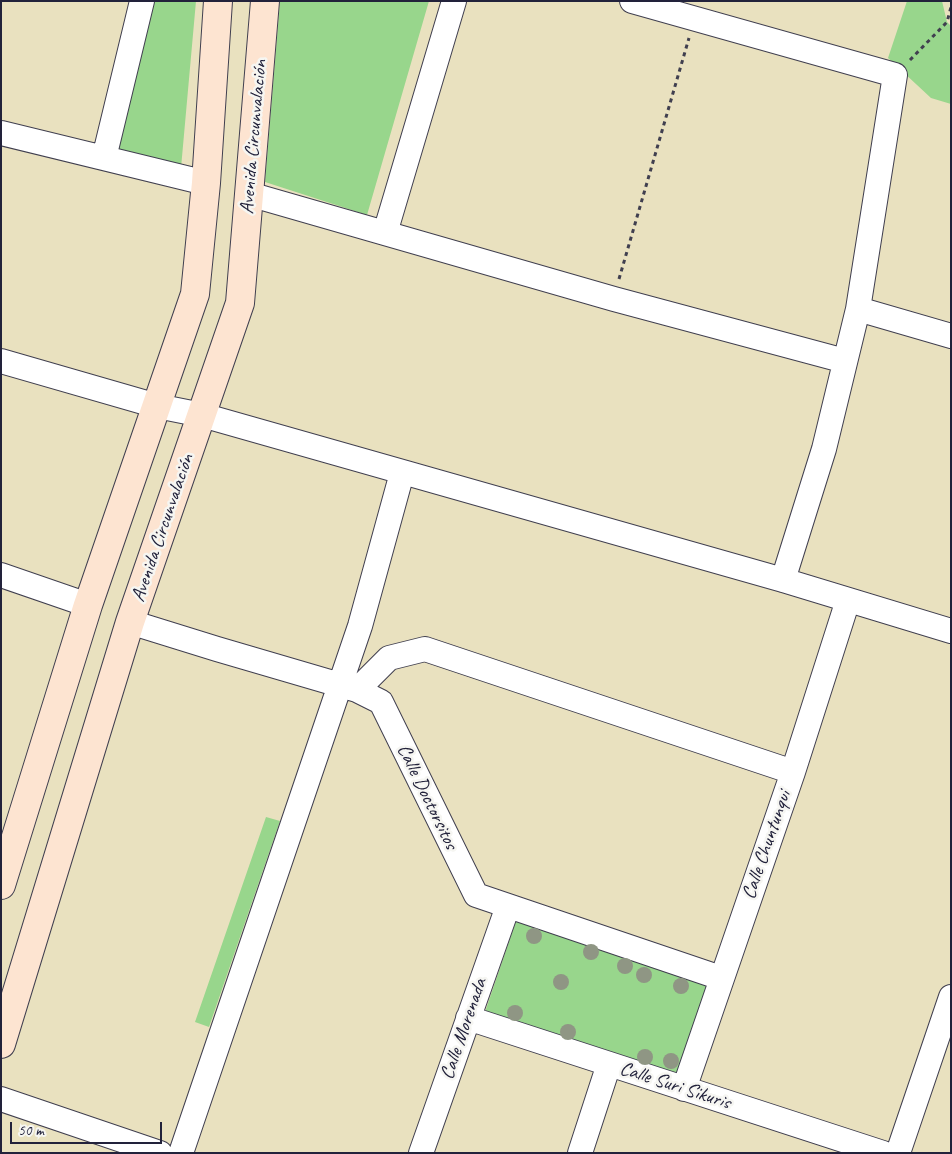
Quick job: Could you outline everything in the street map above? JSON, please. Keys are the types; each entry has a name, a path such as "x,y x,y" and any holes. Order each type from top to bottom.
{"main road":[{"path":"1,885 88,604 195,294 206,183 218,1"},
{"name":"Avenida Circunvalación","path":"1,1044 130,622 240,302 265,1"}],"street":[{"path":"104,158 142,1"},
{"path":"385,233 454,1"},
{"path":"632,1 895,74 858,309 824,449 783,580"},
{"path":"2,137 104,158 206,183"},
{"path":"249,194 614,299 845,361"},
{"path":"858,309 951,336"},
{"path":"1,361 157,406 202,415 783,580 951,630"},
{"path":"181,1153 348,688 360,626 402,473"},
{"path":"1,575 88,604"},
{"name":"Calle Chuntunqui","path":"684,1089 792,772 848,600"},
{"name":"Calle Doctorsitos","path":"130,622 348,688 381,702 476,895 721,978"},
{"path":"348,688 389,658 425,650 792,772"},
{"name":"Calle Morenada","path":"421,1153 508,906"},
{"path":"898,1153 951,997"},
{"name":"Calle Suri Sikuris","path":"468,1018 883,1153"},
{"path":"580,1153 610,1064"},
{"path":"1,1099 160,1153"}],"path":[{"path":"895,74 947,22 951,7"},
{"path":"614,299 695,20"}],"green space":[{"path":"148,1 196,1 181,168 115,150"},
{"path":"280,1 429,1 367,215 265,182"},
{"path":"907,1 942,1 947,22 951,26 951,104 931,98 888,58"},
{"path":"266,817 280,821 209,1027 195,1022"},
{"path":"517,918 713,985 680,1079 485,1012"}]}
